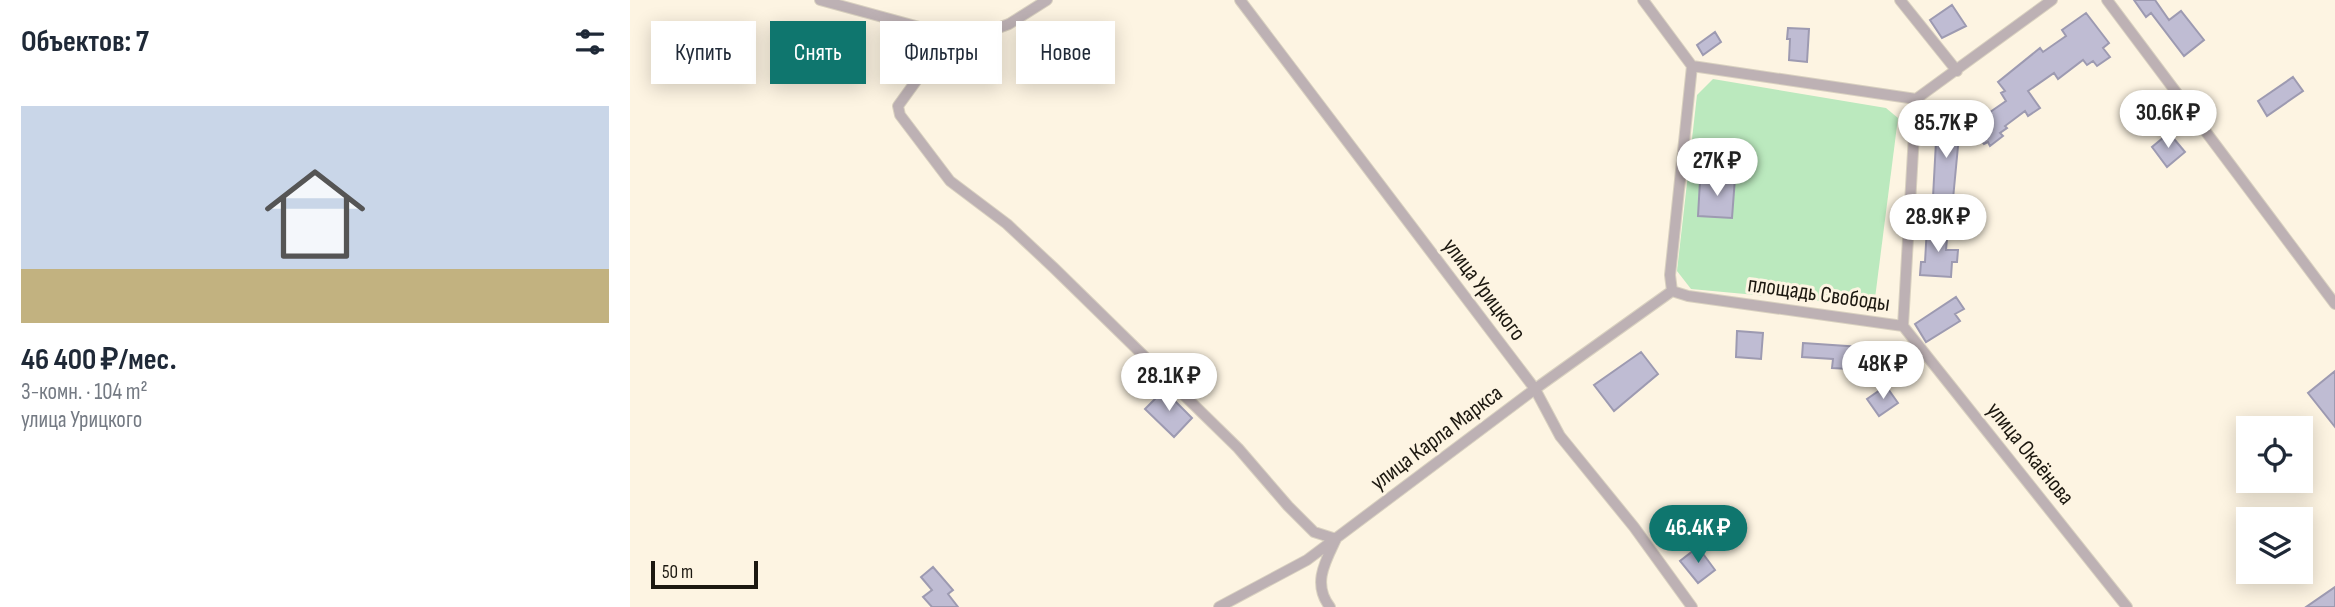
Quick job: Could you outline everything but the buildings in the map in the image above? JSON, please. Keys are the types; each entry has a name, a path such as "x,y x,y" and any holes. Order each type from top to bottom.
{"street":[{"path":"820,0 895,21"},
{"path":"1002,27 1048,0"},
{"name":"улица Урицкого","path":"1240,0 1535,389 1560,436 1634,527 1692,607"},
{"path":"1643,0 1692,66 1670,275 1672,291"},
{"path":"1900,0 1957,71"},
{"path":"1692,66 1916,99 2052,0"},
{"path":"2107,0 2335,304"},
{"path":"914,84 898,106 900,115 950,181 1007,223 1238,448 1314,532 1336,539 1320,579 1321,591 1330,607"},
{"name":"площадь Свободы","path":"1672,291 1688,296 1903,326 1916,99"},
{"name":"улица Карла Маркса","path":"1219,607 1307,560 1535,389 1672,291"},
{"name":"улица Окаёнова","path":"1903,326 2127,607"}],"green space":[{"path":"1713,79 1886,108 1898,118 1874,306 1691,289 1677,271 1697,95"}]}
